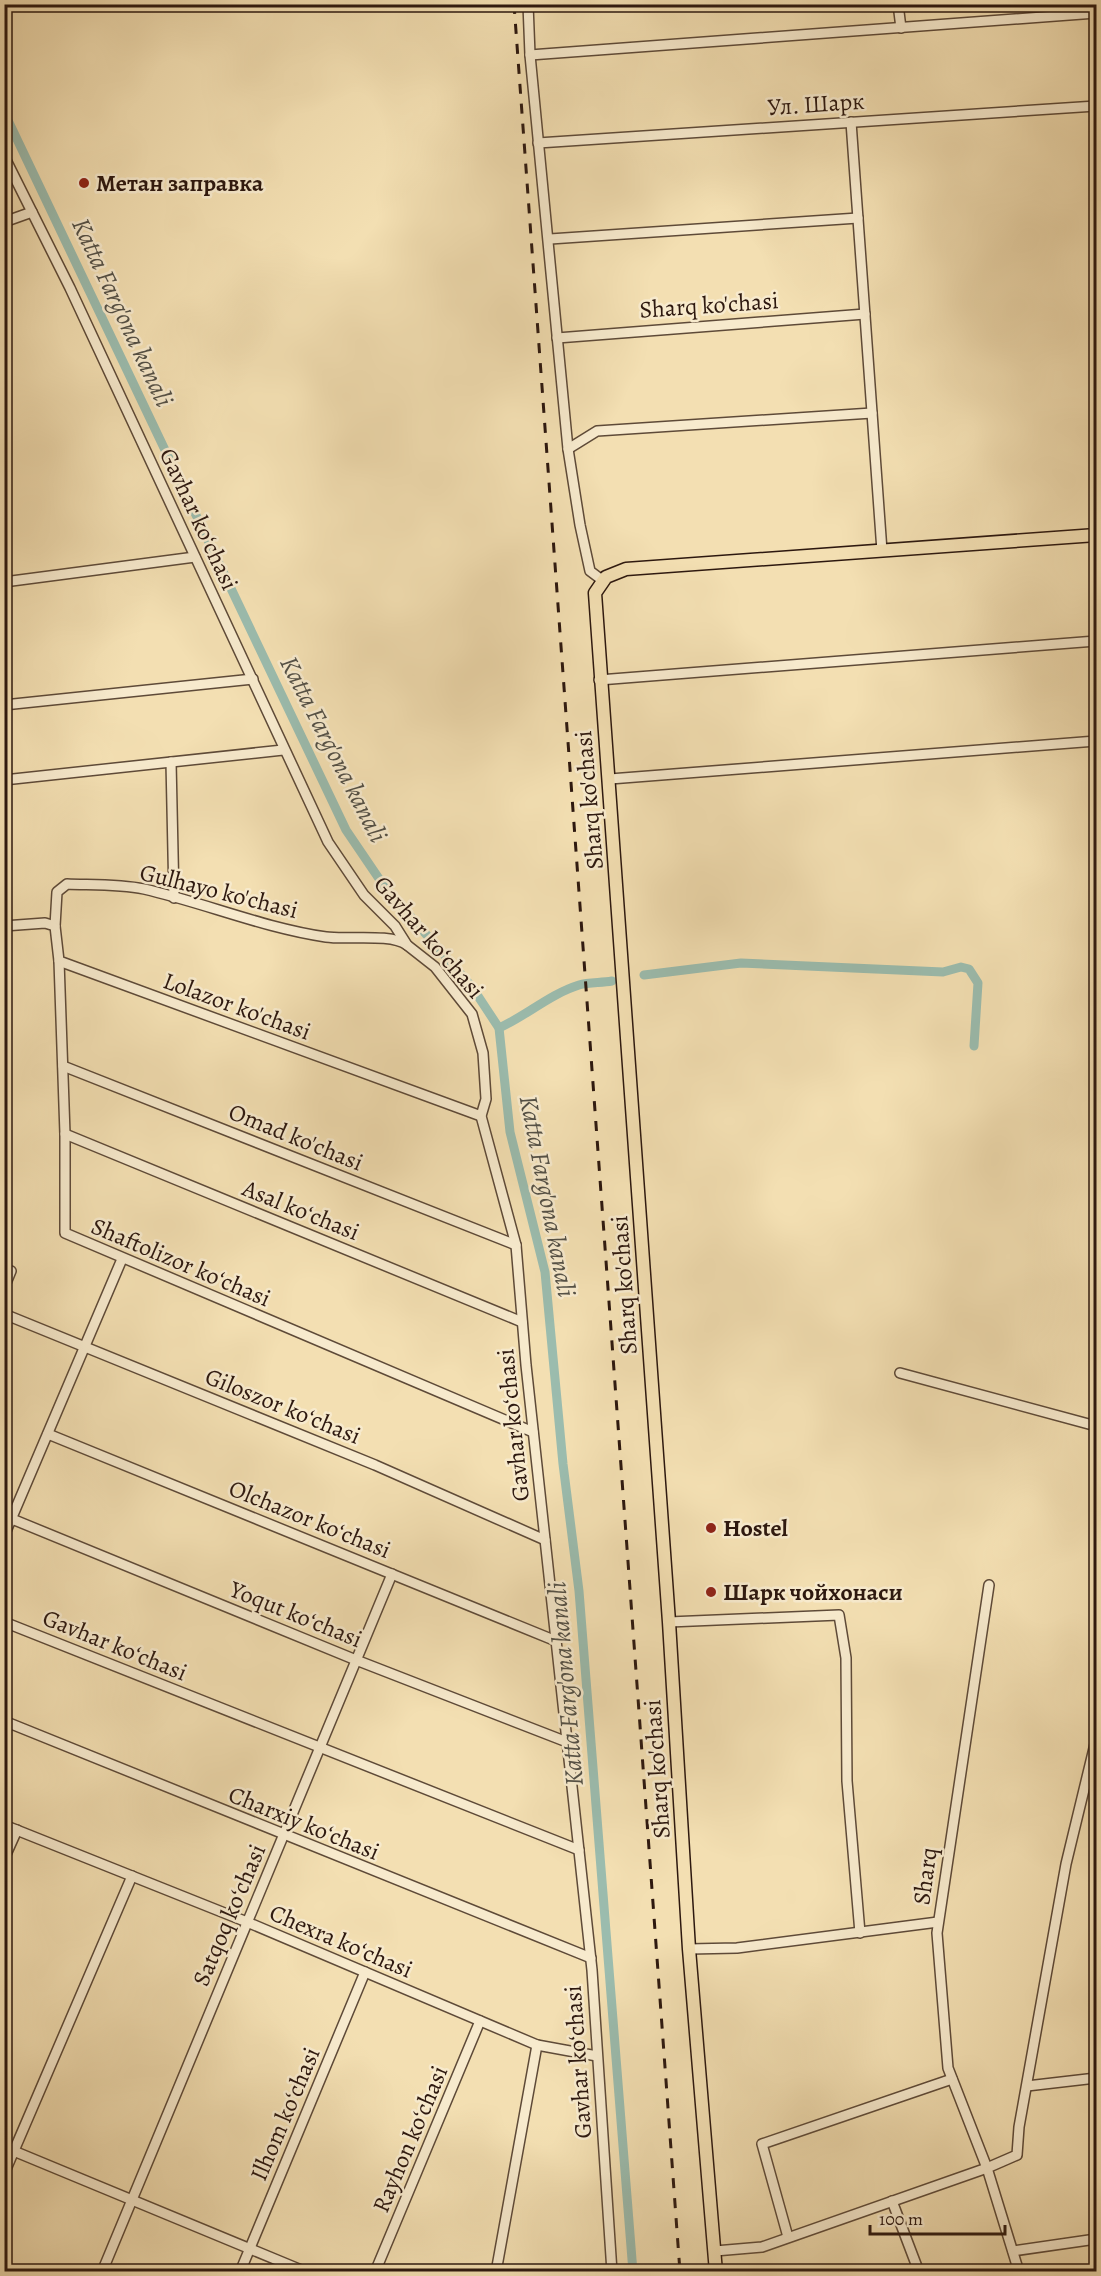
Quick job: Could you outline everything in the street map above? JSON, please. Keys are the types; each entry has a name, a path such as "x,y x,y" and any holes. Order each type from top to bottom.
{"main road":[{"path":"602,580 626,569 1096,535"},
{"name":"Sharq ko'chasi","path":"602,580 595,593 594,603 610,779 669,1622 689,1949 716,2271"}],"street":[{"path":"528,4 530,56 550,239 568,449 590,571 602,580"},
{"path":"898,4 901,28"},
{"path":"530,56 1096,13"},
{"name":"Ул. Шарк","path":"538,143 1096,106"},
{"path":"851,122 882,551"},
{"name":"Gavhar koʻchasi","path":"4,156 328,842 364,895 395,926 407,945 435,967 472,1014 483,1053 486,1099 481,1116 516,1245 533,1432 591,1958 612,2271"},
{"path":"4,222 32,212"},
{"path":"550,239 858,218"},
{"name":"Sharq ko'chasi","path":"557,338 865,314"},
{"path":"568,449 597,430 872,412"},
{"path":"4,582 195,557"},
{"path":"600,680 1096,641"},
{"path":"4,705 253,679"},
{"path":"610,779 1096,741"},
{"path":"4,780 283,750"},
{"path":"171,762 174,898"},
{"name":"Gulhayo ko'chasi","path":"55,927 57,892 67,884 142,889 327,937 380,939 403,942 407,945"},
{"path":"4,926 45,923 55,927 59,961"},
{"name":"Shaftolizor koʻchasi","path":"59,961 65,1134 65,1233 533,1432"},
{"name":"Lolazor ko'chasi","path":"59,961 481,1116"},
{"name":"Omad ko'chasi","path":"63,1066 516,1245"},
{"name":"Asal koʻchasi","path":"65,1134 522,1322"},
{"path":"4,1536 122,1259"},
{"path":"4,1288 11,1271"},
{"name":"Giloszor koʻchasi","path":"4,1314 375,1465 545,1540"},
{"path":"900,1373 1096,1426"},
{"name":"Olchazor koʻchasi","path":"48,1434 556,1641"},
{"name":"Yoqut koʻchasi","path":"12,1519 356,1660 567,1742"},
{"name":"Satqoq koʻchasi","path":"102,2271 392,1574"},
{"name":"Sharq","path":"989,1585 937,1933 948,2068 987,2168 1019,2271"},
{"path":"669,1622 839,1615 846,1658 847,1781 860,1933"},
{"name":"Gavhar koʻchasi","path":"4,1622 579,1850"},
{"name":"Charxiy koʻchasi","path":"4,1721 283,1836 591,1958"},
{"path":"715,2251 762,2247 987,2168 1017,2155 1066,1864 1093,1767 1096,1740"},
{"name":"Chexra koʻchasi","path":"4,1825 247,1922 537,2045 597,2056"},
{"path":"4,1859 17,1830"},
{"path":"4,2174 132,1876"},
{"path":"689,1949 737,1948 938,1922"},
{"name":"Ilhom koʻchasi","path":"240,2271 365,1972"},
{"name":"Rayhon koʻchasi","path":"375,2271 480,2021"},
{"path":"496,2271 537,2045"},
{"path":"1027,2086 1096,2078"},
{"path":"789,2237 762,2144 952,2079"},
{"path":"4,2147 306,2271"},
{"path":"892,2201 919,2271"},
{"path":"1013,2251 1096,2239"}],"waterway":[{"name":"Katta Farg'ona kanali","path":"4,112 346,830 384,886 472,987 499,1028 510,1132 545,1272 563,1464 579,1591 633,2272"},
{"path":"644,975 741,963 943,972 961,967 969,969 978,983 974,1046"},
{"path":"499,1028 568,989 583,984 612,981"}],"railway":[{"path":"514,4 680,2272"}],"place":[{"name":"Метан заправка","path":"84,183"},
{"name":"Hostel","path":"711,1528"},
{"name":"Шарк чойхонаси","path":"711,1592"}]}
